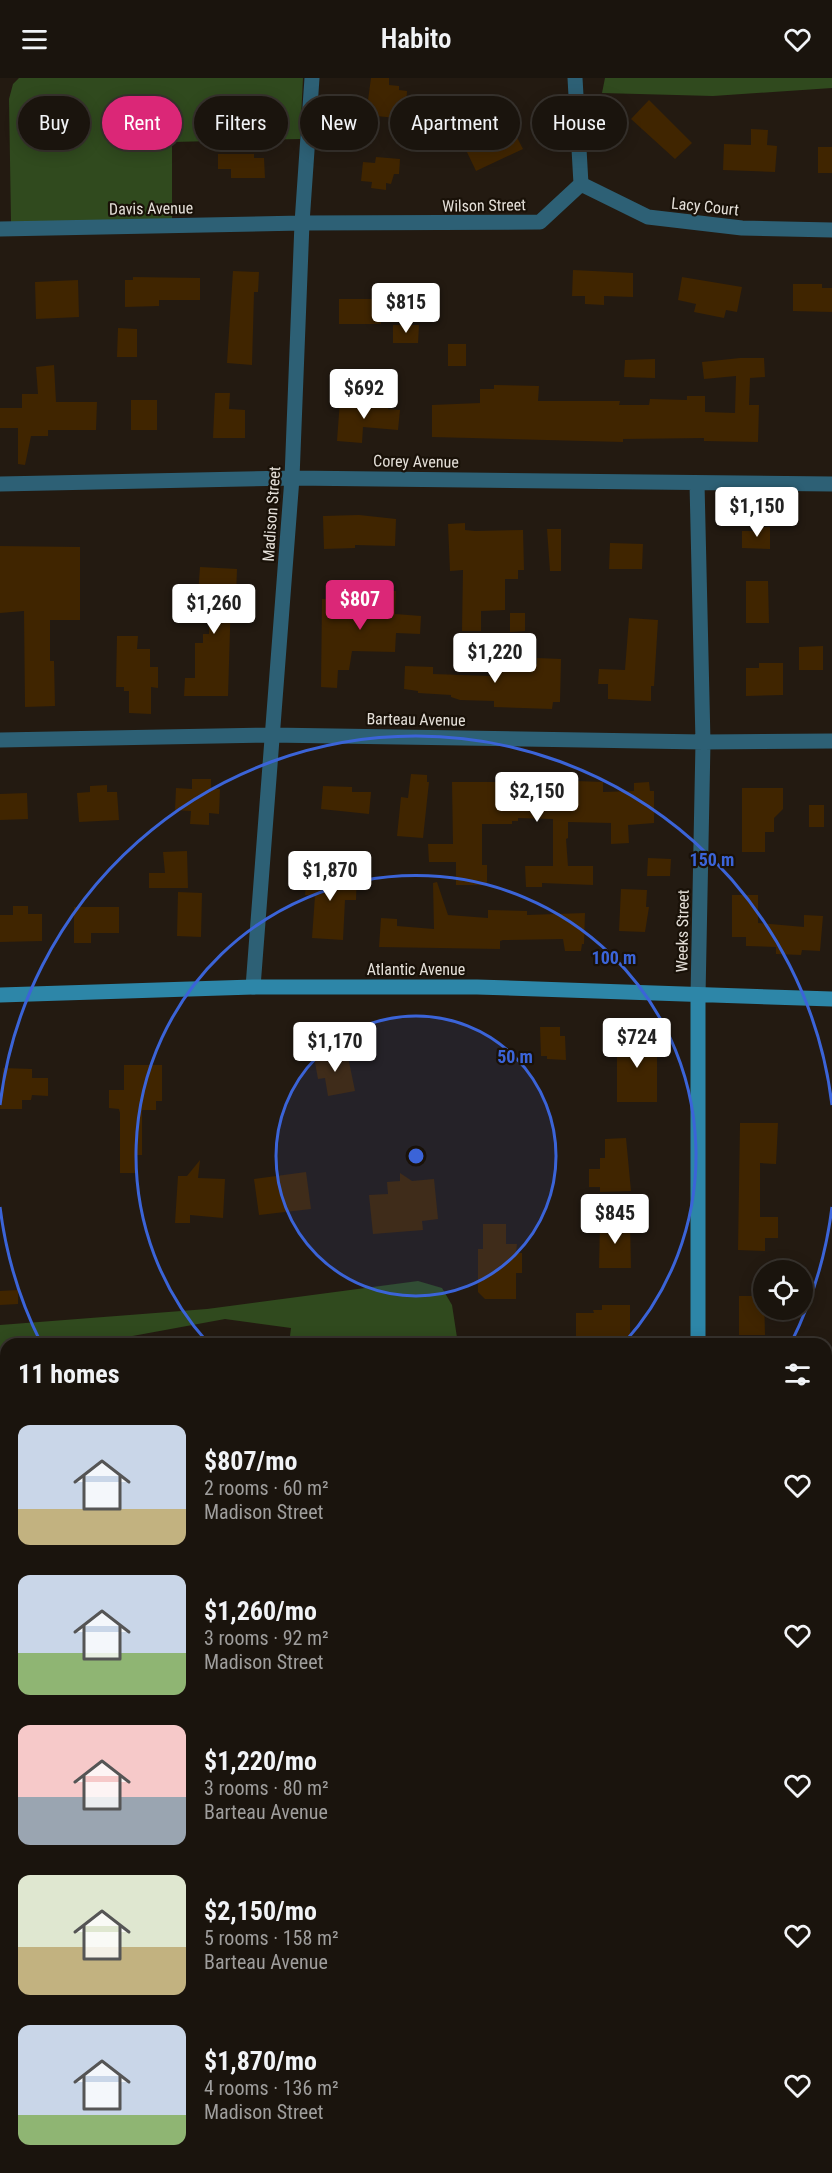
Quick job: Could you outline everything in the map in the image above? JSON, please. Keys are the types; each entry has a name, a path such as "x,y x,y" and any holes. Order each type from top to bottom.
{"main road":[{"name":"Atlantic Avenue","path":"0,995 253,987 477,987 832,999"},
{"name":"Weeks Street","path":"698,996 698,1338"}],"street":[{"name":"Madison Street","path":"253,987 292,478 302,223 312,78"},
{"path":"575,78 581,184"},
{"name":"Wilson Street","path":"302,223 540,222 581,184"},
{"name":"Lacy Court","path":"581,184 648,217 742,228 832,230"},
{"name":"Davis Avenue","path":"0,229 302,223"},
{"name":"Corey Avenue","path":"0,484 292,478 832,484"},
{"name":"Weeks Street","path":"697,483 704,742 698,996"},
{"name":"Barteau Avenue","path":"0,740 272,735 704,742 832,741"}],"green space":[{"path":"19,78 303,78 302,96 300,96 300,139 288,139 288,96 194,96 194,141 182,142 182,96 102,96 102,150 172,150 172,220 11,222 9,99 13,84"},
{"path":"605,78 832,78 832,88 713,96 602,93"},
{"path":"418,1281 442,1288 452,1305 457,1338 290,1338 291,1328 225,1319 122,1338 0,1338 0,1325 207,1309"}],"building":[{"path":"371,78 389,78 389,85 399,86 399,90 407,91 407,96 390,96 390,117 378,116 378,96 369,96"},
{"path":"649,100 692,143 675,159 631,119"},
{"path":"751,129 768,130 767,145 777,146 775,172 723,170 724,144 751,145"},
{"path":"520,143 523,149 476,171 466,150 520,150"},
{"path":"818,147 832,147 832,173 818,173"},
{"path":"218,154 254,154 254,158 264,158 265,178 231,178 231,169 218,169"},
{"path":"376,157 400,159 399,174 394,174 391,184 386,183 386,190 371,188 372,182 361,181 363,162 375,163"},
{"path":"573,270 633,273 633,297 604,296 604,305 585,304 585,296 572,296"},
{"path":"233,271 259,272 258,292 254,292 252,365 227,363"},
{"path":"133,277 200,278 200,300 159,300 159,306 125,307 125,280 133,280"},
{"path":"682,277 742,287 737,312 726,310 724,318 694,312 696,304 678,300"},
{"path":"78,280 79,317 36,319 35,282"},
{"path":"793,284 822,284 822,288 832,288 832,312 793,311"},
{"path":"339,299 381,299 381,324 339,324"},
{"path":"393,325 419,325 418,343 393,343"},
{"path":"118,328 137,329 137,357 117,357"},
{"path":"448,344 466,344 466,366 448,366"},
{"path":"764,358 765,377 750,378 749,405 759,405 758,442 704,441 704,438 623,439 623,442 432,437 432,405 480,403 480,389 494,389 494,385 539,386 538,401 620,401 619,405 649,405 650,399 687,400 687,396 705,396 705,412 735,413 736,376 704,379 702,362"},
{"path":"655,359 655,378 624,377 625,360"},
{"path":"54,365 56,402 97,402 96,430 48,430 48,436 31,436 25,465 18,464 18,428 0,428 0,408 22,408 22,394 38,394 36,367"},
{"path":"215,393 230,393 229,409 245,410 245,438 213,438"},
{"path":"131,400 157,400 157,430 131,430"},
{"path":"340,400 365,401 365,405 389,406 388,409 400,410 398,430 363,427 362,443 337,441"},
{"path":"359,515 396,519 395,546 355,545 355,548 324,549 323,516"},
{"path":"465,523 465,530 523,530 524,570 518,570 518,579 505,579 505,610 481,611 481,631 462,631 463,570 450,571 448,524"},
{"path":"753,527 770,527 770,549 742,548 742,531 753,531"},
{"path":"547,529 561,529 561,571 550,571"},
{"path":"610,543 643,544 642,569 609,569"},
{"path":"0,546 80,547 80,620 50,620 50,661 54,661 55,706 25,707 24,611 0,613"},
{"path":"200,567 237,569 236,597 231,597 228,696 184,696 185,678 195,678 195,643 203,643 203,634 209,634 209,595 198,595"},
{"path":"746,581 768,581 769,623 746,623"},
{"path":"377,591 396,591 395,614 421,616 420,634 396,633 395,652 352,651 349,670 338,670 337,688 321,687 322,599 377,600"},
{"path":"510,613 525,613 525,631 510,632"},
{"path":"629,618 658,620 651,701 608,699 608,684 598,684 599,669 625,670"},
{"path":"117,636 138,636 137,649 150,649 150,667 158,667 158,688 151,687 151,714 129,713 129,691 124,691 124,687 116,687"},
{"path":"823,646 823,670 799,670 799,647"},
{"path":"537,658 561,659 560,702 553,702 552,709 494,707 494,701 460,700 451,695 418,693 418,691 404,689 405,666 433,667 433,674 492,676 492,663 537,664"},
{"path":"759,663 783,663 783,695 746,696 746,668 759,668"},
{"path":"411,774 427,775 427,782 429,782 423,838 397,836 401,797 408,798"},
{"path":"192,779 211,779 211,789 220,789 219,814 209,813 209,825 190,824 191,811 175,810 176,788 192,789"},
{"path":"576,781 603,782 603,792 634,791 634,783 649,782 650,791 654,791 654,823 628,825 629,843 611,844 611,823 568,822 568,838 566,839 568,866 593,866 593,885 542,883 542,887 526,887 525,866 553,866 553,819 518,818 518,821 512,821 512,824 482,824 482,865 487,865 487,885 456,885 456,862 429,862 428,844 453,844 452,782 517,782 547,784 547,787 576,788"},
{"path":"107,785 107,792 117,792 119,820 79,822 77,793 90,792 90,786"},
{"path":"323,786 352,787 352,792 371,792 369,814 321,809"},
{"path":"742,788 783,788 783,809 774,818 774,832 765,832 765,852 742,852"},
{"path":"27,793 28,819 0,820 0,794"},
{"path":"809,805 824,805 824,827 809,827"},
{"path":"187,851 188,888 149,888 149,873 165,873 163,852"},
{"path":"648,858 671,859 670,876 647,876"},
{"path":"307,871 357,874 356,900 345,900 343,940 312,938 315,896 305,895"},
{"path":"437,882 448,915 488,918 488,910 527,911 527,915 585,913 584,944 582,944 581,951 565,951 563,939 503,940 500,941 500,949 379,947 381,918 397,919 397,926 434,929 433,883"},
{"path":"621,889 647,890 646,907 649,907 645,932 619,931"},
{"path":"178,892 202,893 201,937 177,936"},
{"path":"732,895 758,895 758,923 804,927 804,915 823,916 820,951 802,950 801,955 776,954 776,947 746,946 746,937 732,937"},
{"path":"13,906 28,906 28,914 42,914 42,941 0,942 0,915 13,915"},
{"path":"74,907 119,907 119,933 91,933 91,943 74,943"},
{"path":"540,1027 560,1027 560,1036 565,1036 566,1060 547,1059 547,1056 541,1056"},
{"path":"657,1035 657,1102 617,1102 617,1049 620,1050 620,1036"},
{"path":"347,1052 355,1091 328,1096 325,1078 318,1079 314,1057"},
{"path":"124,1065 162,1065 162,1101 156,1101 156,1110 142,1110 142,1155 135,1155 135,1173 120,1173 120,1113 119,1109 109,1108 109,1090 124,1090"},
{"path":"3,1068 32,1069 32,1078 48,1078 48,1096 32,1095 31,1100 22,1100 22,1109 0,1109"},
{"path":"740,1123 778,1123 776,1164 760,1163 760,1217 778,1217 778,1238 765,1238 765,1251 738,1250"},
{"path":"626,1138 631,1191 600,1192 600,1187 589,1187 589,1169 600,1169 600,1158 605,1158 605,1139"},
{"path":"200,1160 198,1178 225,1179 223,1218 190,1215 190,1223 175,1223 178,1176 187,1176"},
{"path":"306,1172 311,1209 259,1215 254,1179"},
{"path":"400,1173 412,1181 434,1179 438,1219 422,1221 423,1230 373,1234 369,1195 388,1194 387,1182 400,1181"},
{"path":"600,1222 630,1222 631,1268 599,1268"},
{"path":"483,1224 506,1224 506,1244 517,1244 516,1253 522,1253 522,1273 516,1273 516,1299 485,1299 478,1292 478,1249 483,1249"},
{"path":"18,1290 18,1304 0,1305 0,1291"},
{"path":"739,1296 753,1296 753,1320 765,1320 765,1335 739,1335"},
{"path":"602,1305 630,1305 630,1338 576,1338 576,1313 594,1313 593,1310 602,1310"}]}
